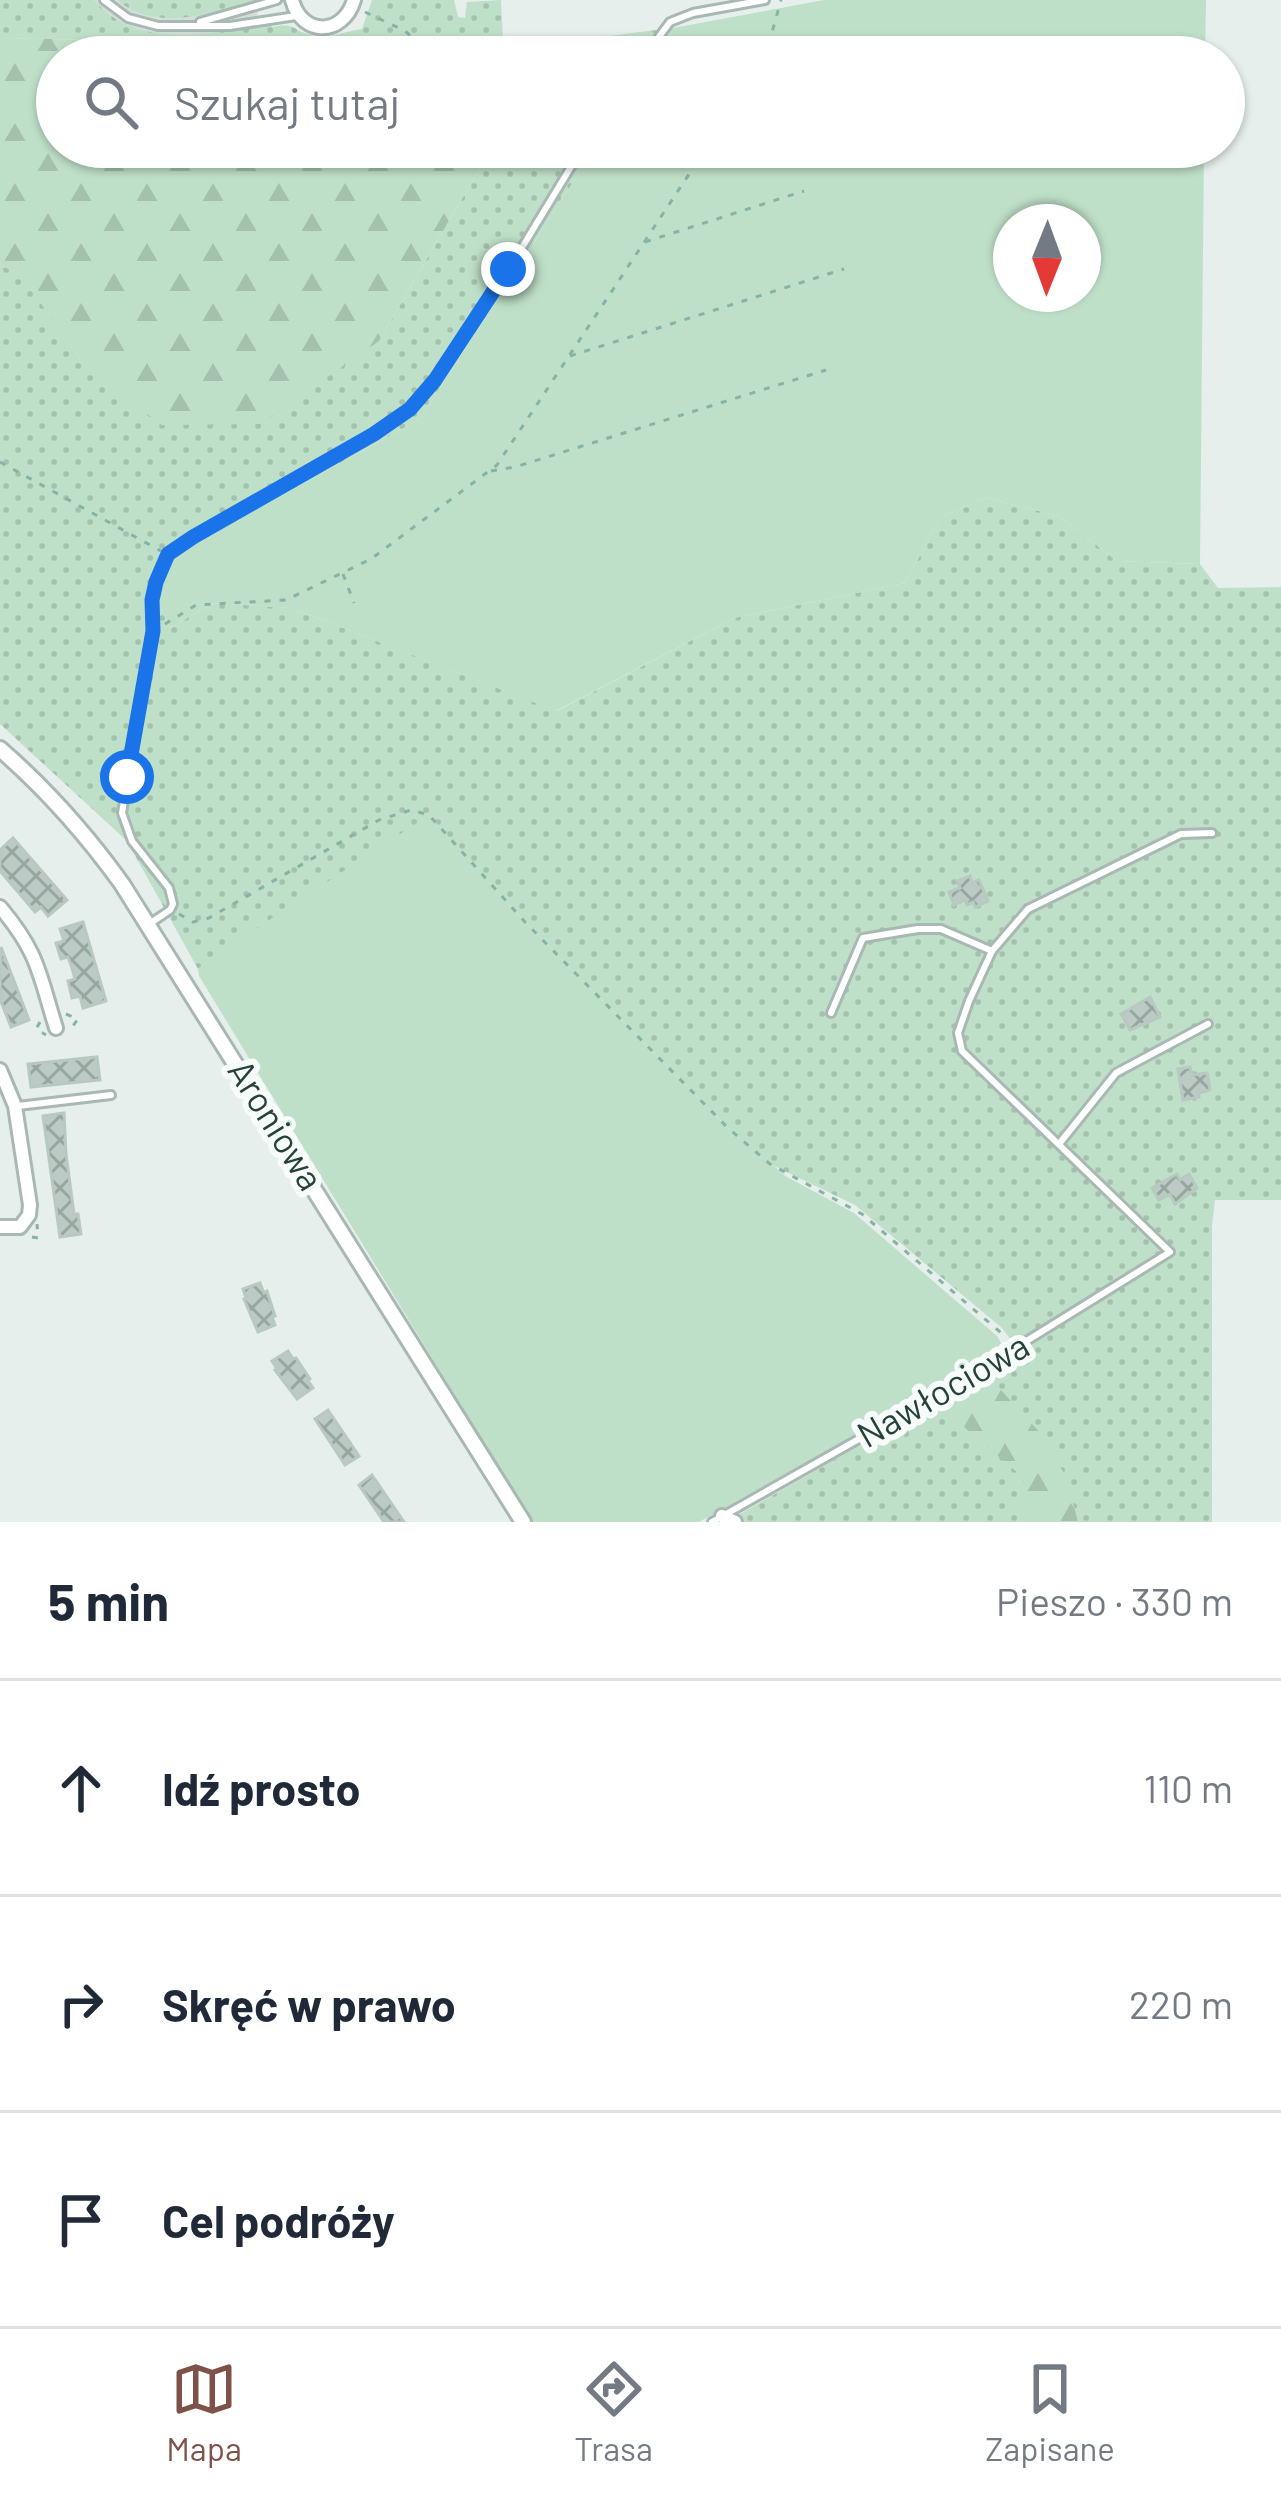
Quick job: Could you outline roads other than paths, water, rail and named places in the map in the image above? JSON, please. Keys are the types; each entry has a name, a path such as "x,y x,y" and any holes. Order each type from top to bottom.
{"street":[{"path":"292,0 299,16 314,26 326,27 342,21 353,4"},
{"name":"Aroniowa","path":"0,749 78,827 115,873 524,1522"},
{"path":"0,907 33,952 56,1028"},
{"path":"0,1070 15,1106 30,1205 20,1227 0,1227"}],"lane":[{"path":"104,0 137,22 158,26 230,26 299,16"},
{"path":"191,25 277,0"},
{"path":"660,36 670,22 710,9 765,0"},
{"path":"148,924 170,910 173,897 132,841 122,819 160,568 168,554 193,537 410,409 435,380 571,168"},
{"path":"1208,1024 1116,1073 1059,1144 962,1051 958,1033 992,951 1028,909 1181,834 1212,833"},
{"path":"831,1013 862,938 940,929 992,951"},
{"path":"15,1106 111,1095"},
{"name":"Nawłociowa","path":"723,1520 1011,1352 1170,1252 1059,1144"}]}
